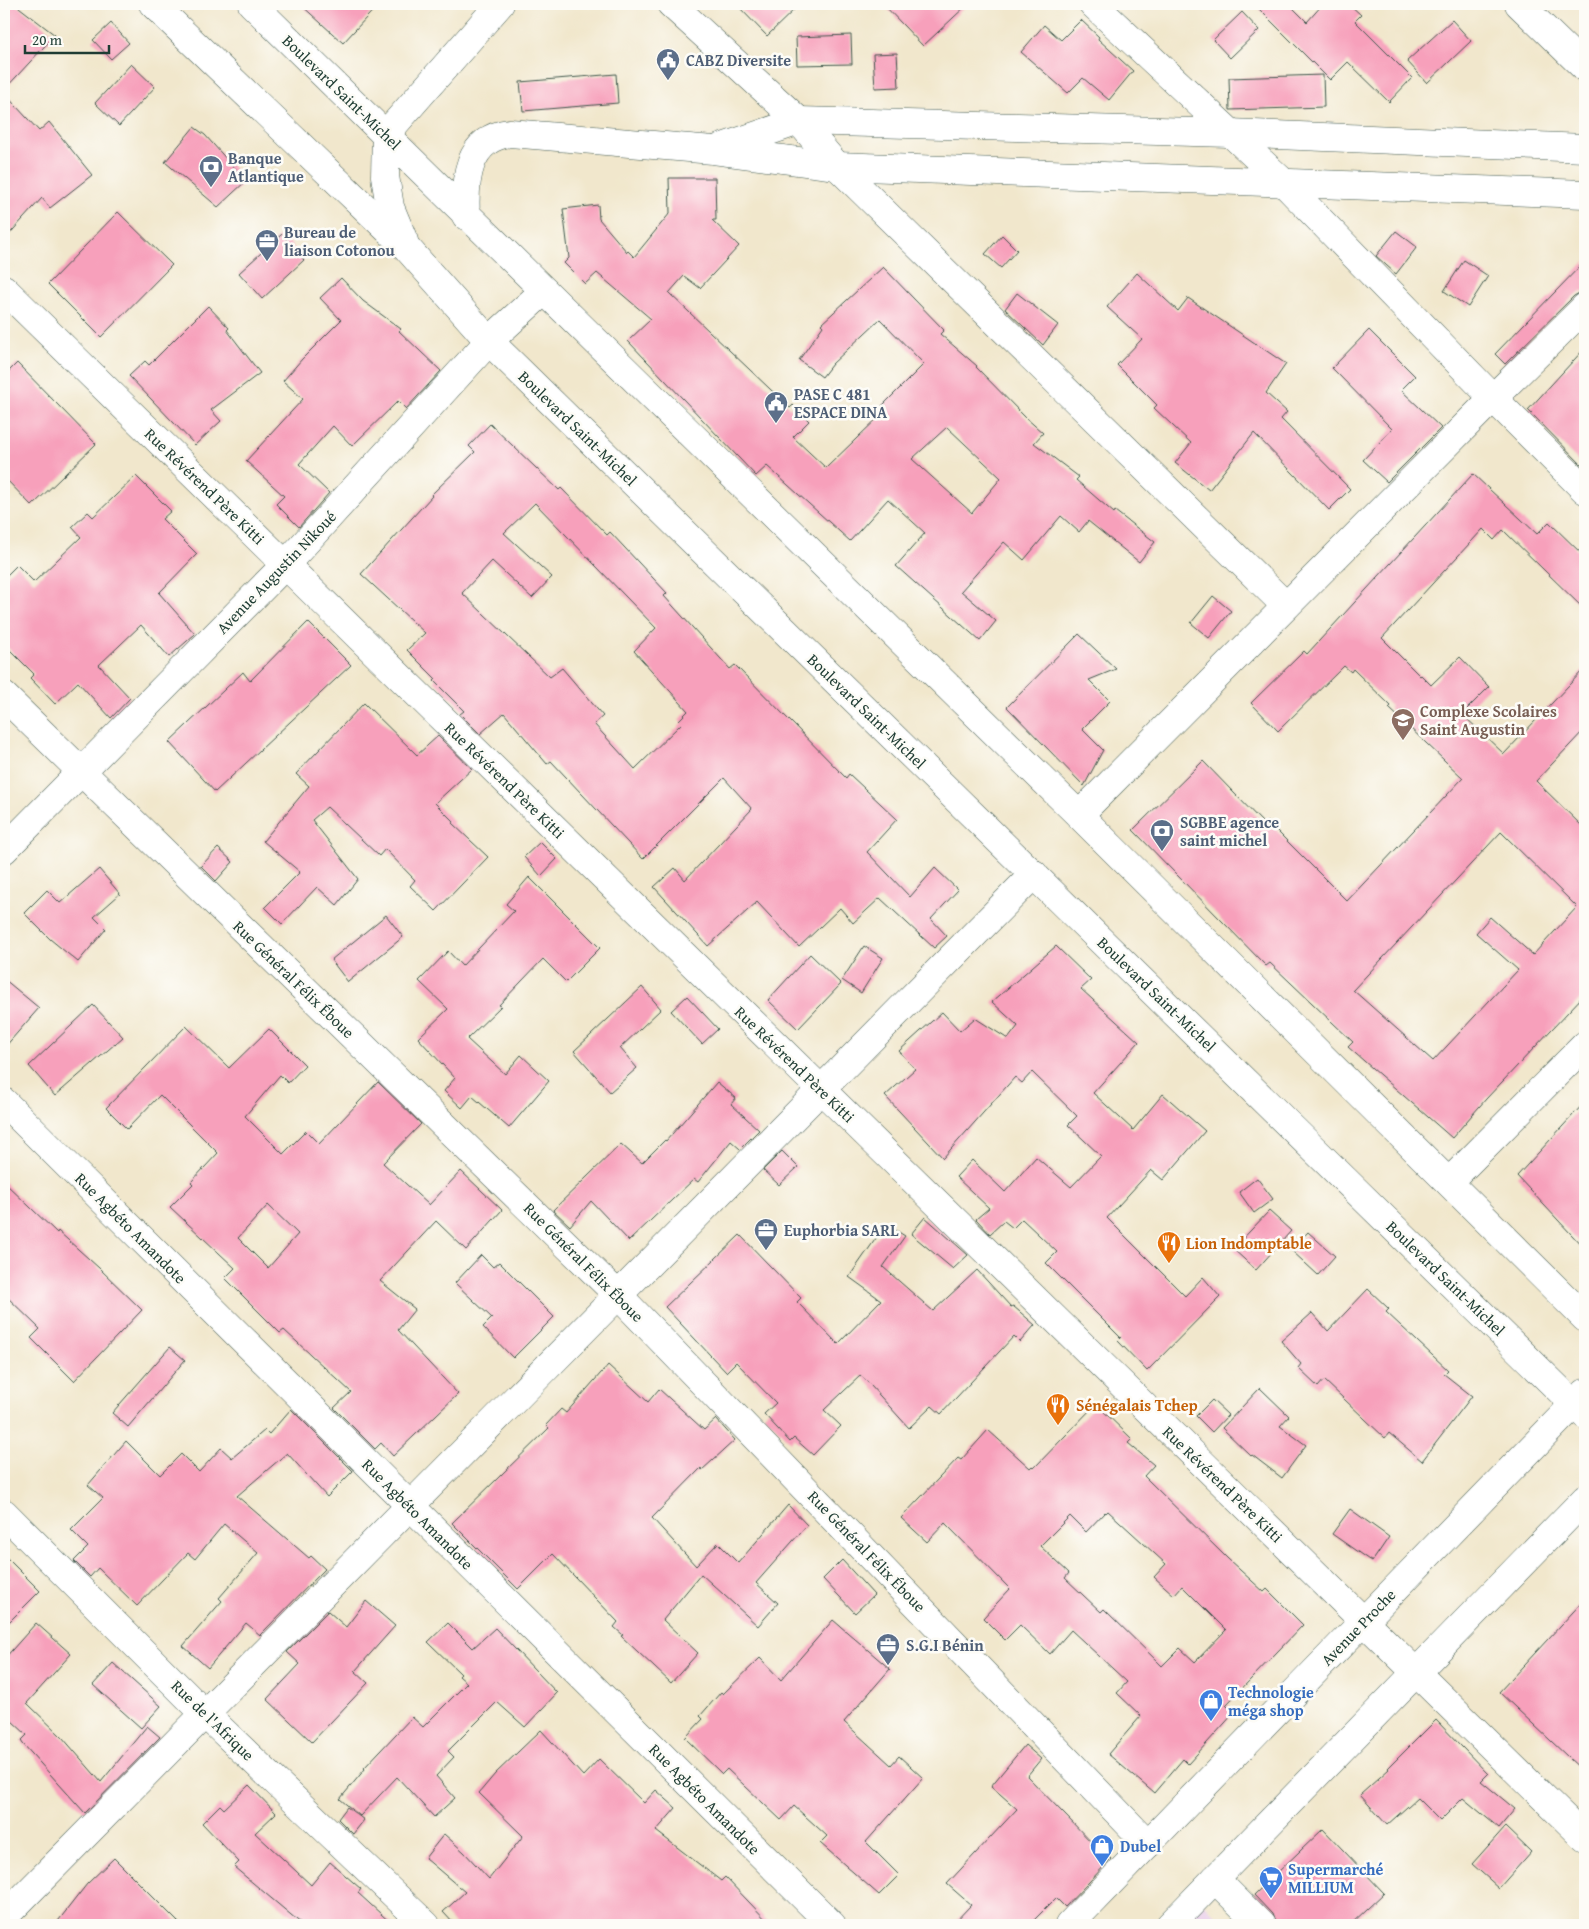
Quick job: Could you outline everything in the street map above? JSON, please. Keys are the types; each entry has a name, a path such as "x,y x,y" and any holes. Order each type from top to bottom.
{"street":[{"name":"Boulevard Saint-Michel","path":"153,4 406,248 489,341 1034,874 1582,1404"},
{"name":"Boulevard Saint-Michel","path":"252,4 386,134 466,216 1079,815 1585,1318"},
{"path":"406,248 390,208 387,192 385,176 386,134 500,4"},
{"path":"671,4 799,121 836,166 1286,606"},
{"path":"1093,4 1284,183 1585,490"},
{"path":"1519,4 1585,68"},
{"path":"713,150 799,121 1230,133 1585,148"},
{"path":"466,216 465,194 467,176 474,156 489,139 498,134 510,133 713,150 836,166 1585,194"},
{"name":"Rue Révérend Père Kitti","path":"4,289 1585,1838"},
{"name":"Avenue Augustin Nikoué","path":"4,850 285,565 489,341 544,291"},
{"path":"1079,815 1585,307"},
{"name":"Rue Général Félix Éboue","path":"4,696 618,1295 1148,1844"},
{"path":"13,1925 4,1917 1034,874"},
{"path":"1449,1182 1585,1045"},
{"name":"Rue Agbéto Amandote","path":"4,1102 832,1925"},
{"name":"Avenue Proche","path":"1069,1925 1364,1621 1582,1404"},
{"path":"1170,1925 1585,1498"},
{"name":"Rue de l'Afrique","path":"4,1513 206,1714 426,1925"},
{"path":"1215,1879 1261,1925"}],"shaded area":[{"path":"1204,1903 1226,1925 1182,1925"}],"building":[{"path":"4,4 15,4 55,35 4,90"},
{"path":"300,4 379,4 343,43"},
{"path":"736,4 800,4 767,36"},
{"path":"883,4 968,4 923,46"},
{"path":"1254,4 1289,4 1307,22 1323,4 1349,4 1361,15 1355,21 1412,78 1389,102 1348,62 1330,80"},
{"path":"1242,12 1259,30 1230,58 1213,40"},
{"path":"1081,20 1099,37 1098,39 1133,71 1109,100 1083,78 1068,93 1021,52 1044,25 1061,40"},
{"path":"1452,20 1471,41 1427,83 1407,61"},
{"path":"111,23 129,43 111,59 93,40"},
{"path":"851,35 852,64 797,65 796,37"},
{"path":"897,53 899,87 875,88 873,54"},
{"path":"131,64 155,87 119,126 95,103"},
{"path":"616,74 618,103 523,111 520,82"},
{"path":"1323,75 1324,107 1230,110 1229,78"},
{"path":"4,93 39,131 49,122 92,175 50,208 42,198 4,240"},
{"path":"194,127 205,135 246,181 218,207 165,162"},
{"path":"669,178 715,178 716,220 712,220 739,246 700,288 684,276 669,293 790,408 793,405 809,421 793,437 826,468 886,410 882,406 924,364 880,319 832,364 822,377 799,360 823,326 821,324 883,267 944,330 940,334 977,366 1025,417 1043,433 1034,443 1079,477 1076,480 1114,513 1115,511 1155,542 1139,562 1088,521 1079,532 1061,516 1024,560 1004,542 961,591 996,621 980,641 896,566 925,533 888,499 850,541 767,466 756,476 628,341 651,319 597,273 585,284 564,263 569,258 563,209 598,205 599,219 627,252 634,257 670,213","holes":["947,427 1001,478 972,513 912,459"]},
{"path":"118,212 172,265 101,337 48,284"},
{"path":"1396,231 1417,247 1396,274 1376,256"},
{"path":"282,234 304,260 262,299 239,273"},
{"path":"1002,235 1017,250 1001,268 985,254"},
{"path":"1464,260 1488,276 1468,307 1444,291"},
{"path":"1585,261 1585,292 1574,296 1505,364 1495,354"},
{"path":"1137,273 1178,311 1188,298 1286,364 1266,393 1287,412 1281,419 1350,489 1329,510 1254,433 1209,490 1175,463 1191,443 1154,408 1157,405 1117,365 1142,339 1107,307"},
{"path":"341,278 363,301 401,329 399,331 441,371 406,409 398,401 352,446 333,426 299,464 329,493 299,527 276,504 284,496 246,461 303,399 283,381 341,320 320,298"},
{"path":"1017,293 1058,325 1043,345 1005,309"},
{"path":"208,306 229,328 227,330 260,373 211,410 221,421 195,445 129,376 145,361 149,365"},
{"path":"1369,330 1415,376 1401,390 1441,428 1387,482 1363,460 1392,429 1332,368"},
{"path":"1585,348 1585,468 1528,410"},
{"path":"17,363 96,444 32,506 4,477 4,376"},
{"path":"490,424 559,490 561,488 607,535 610,532 667,593 664,596 730,669 735,665 846,778 849,774 897,819 867,852 910,897 935,868 958,890 931,919 947,936 934,948 880,898 853,923 840,908 799,947 757,902 708,946 654,887 675,868 685,880 752,809 724,778 643,859 551,761 547,764 504,713 480,734 460,714 464,711 407,650 425,633 361,574 431,495 475,452 469,446","holes":["535,503 656,628 634,651 688,711 679,720 682,723 635,769 594,724 603,716 562,668 550,677 462,593 492,561 532,598 552,577 504,533"]},
{"path":"1473,474 1537,534 1549,522 1585,557 1585,610 1503,530 1494,540 1483,529 1382,638 1431,685 1460,657 1489,687 1462,714 1504,754 1585,668 1585,729 1536,781 1585,829 1585,994 1452,1138 1348,1047 1353,1042 1270,963 1266,966 1133,830 1203,761 1264,824 1267,821 1347,901 1463,778 1389,708 1391,706 1353,669 1351,672 1344,666 1278,731 1251,703 1304,651 1307,654","holes":["1501,832 1577,907 1533,955 1490,917 1476,933 1518,970 1433,1061 1353,990"]},
{"path":"136,476 171,511 162,519 197,554 159,593 195,634 169,657 141,625 99,665 130,698 111,718 78,682 55,704 30,678 34,674 4,644 4,578 17,565 34,582 81,537 72,527 88,512 93,517"},
{"path":"1213,596 1231,611 1209,638 1191,623"},
{"path":"308,622 351,665 215,792 169,742 243,672 250,681"},
{"path":"1079,634 1116,669 1089,680 1110,701 1082,729 1103,750 1084,786 1007,707"},
{"path":"364,703 417,755 438,736 472,769 435,803 454,822 452,823 488,857 436,911 410,886 415,880 385,849 379,856 327,807 312,820 358,879 337,905 317,887 282,924 265,907 300,872 263,841 309,786 296,774"},
{"path":"540,842 557,859 541,876 524,857"},
{"path":"218,848 233,862 216,881 201,866"},
{"path":"99,869 120,894 94,917 106,929 78,962 50,939 24,913 47,890 60,903"},
{"path":"529,877 600,948 566,982 543,959 499,1005 501,1006 467,1039 505,1074 521,1055 549,1081 509,1128 472,1096 462,1108 444,1091 455,1078 418,1038 448,1009 419,981 448,951 462,966 514,911 506,904"},
{"path":"386,915 403,937 348,982 331,960"},
{"path":"864,946 883,958 861,993 842,980"},
{"path":"1056,946 1091,980 1081,989 1139,1042 1093,1093 1133,1130 1163,1094 1205,1131 1163,1180 1151,1170 1107,1218 1185,1296 1203,1277 1220,1297 1147,1371 1118,1341 1121,1338 1046,1263 1057,1252 1022,1219 1013,1228 1004,1221 990,1234 976,1219 989,1208 956,1177 972,1160 1005,1192 1036,1157 1071,1187 1101,1156 1068,1125 1077,1116 1032,1072 1022,1083 1015,1077 943,1158 885,1096 915,1069 899,1051 942,1012 960,1031 975,1018 1008,1039 1018,1026 992,1002"},
{"path":"810,954 841,984 798,1029 768,1000"},
{"path":"4,979 39,1008 4,1048"},
{"path":"642,987 661,1009 620,1048 637,1068 610,1092 574,1051"},
{"path":"687,996 718,1029 702,1044 671,1011"},
{"path":"93,1005 123,1037 55,1096 29,1066"},
{"path":"186,1026 229,1068 269,1029 305,1065 288,1083 280,1075 245,1116 283,1154 306,1131 319,1144 378,1082 421,1124 383,1163 429,1205 461,1171 502,1210 466,1250 436,1221 380,1281 415,1309 398,1330 458,1394 393,1456 381,1443 375,1449 334,1408 351,1392 284,1330 280,1333 225,1278 235,1268 170,1207 193,1184 191,1182 218,1153 160,1095 127,1129 106,1108","holes":["268,1205 298,1234 268,1268 238,1238"]},
{"path":"717,1082 736,1098 731,1104 759,1130 740,1149 731,1141 698,1182 694,1179 629,1241 591,1201 570,1226 553,1210 621,1144 642,1163 666,1141"},
{"path":"1585,1102 1585,1249 1517,1176"},
{"path":"782,1151 798,1167 779,1185 763,1170"},
{"path":"1257,1178 1273,1199 1254,1213 1239,1192"},
{"path":"4,1182 57,1233 58,1231 99,1268 142,1310 74,1381 31,1338 40,1329 4,1294"},
{"path":"1269,1211 1291,1231 1256,1270 1233,1249"},
{"path":"925,1217 968,1255 953,1269 911,1234"},
{"path":"886,1224 905,1236 883,1267 933,1311 977,1270 1011,1307 1013,1306 1035,1325 1020,1342 1014,1336 941,1414 932,1406 909,1428 861,1375 824,1410 841,1426 813,1455 794,1438 790,1442 764,1414 776,1403 736,1362 726,1372 665,1307 740,1235 801,1298 797,1302 838,1344 881,1300 849,1277"},
{"path":"1308,1232 1335,1256 1318,1275 1291,1250"},
{"path":"481,1255 493,1267 499,1262 554,1317 513,1358 483,1327 492,1318 455,1283"},
{"path":"1368,1289 1389,1309 1386,1312 1448,1370 1444,1374 1472,1396 1422,1461 1389,1433 1385,1438 1324,1380 1318,1387 1298,1368 1301,1364 1281,1341 1312,1313 1328,1331"},
{"path":"170,1347 185,1360 128,1427 112,1413"},
{"path":"608,1365 648,1402 659,1389 704,1430 716,1419 735,1440 702,1470 701,1468 652,1518 696,1566 718,1543 738,1563 788,1505 807,1525 756,1583 778,1603 758,1626 701,1574 663,1620 698,1653 671,1683 621,1636 623,1635 614,1627 618,1622 553,1554 518,1589 452,1523 549,1428 546,1425 561,1409 566,1413"},
{"path":"1260,1388 1289,1416 1280,1426 1306,1445 1282,1478 1251,1456 1222,1428"},
{"path":"1212,1400 1228,1415 1212,1432 1196,1416"},
{"path":"1096,1404 1132,1439 1128,1443 1154,1465 1144,1476 1228,1559 1264,1592 1267,1589 1303,1625 1226,1705 1234,1713 1188,1764 1183,1759 1154,1793 1108,1754 1141,1716 1117,1693 1127,1682 1071,1630 1050,1654 1020,1625 1005,1640 983,1618 1010,1589 945,1523 927,1542 901,1518 958,1458 961,1460 988,1430 1030,1468 1032,1466 1034,1468","holes":["1108,1511 1166,1564 1154,1577 1174,1595 1182,1586 1226,1630 1195,1662 1180,1648 1162,1666 1104,1609 1101,1612 1065,1578 1069,1573 1040,1546 1070,1516 1086,1532"]},
{"path":"291,1409 353,1471 327,1497 287,1453 237,1496 309,1558 311,1556 325,1569 260,1635 246,1623 208,1668 183,1646 222,1601 219,1598 258,1553 224,1524 195,1559 188,1553 137,1606 98,1568 90,1577 74,1561 88,1547 71,1530 103,1498 88,1485 126,1441 160,1475 181,1454 199,1472 221,1448 232,1458 265,1430 269,1434"},
{"path":"1350,1509 1389,1537 1372,1562 1332,1534"},
{"path":"4,1555 40,1591 4,1627"},
{"path":"842,1560 874,1595 855,1613 823,1579"},
{"path":"1585,1599 1585,1773 1499,1692"},
{"path":"366,1601 395,1626 355,1671 368,1683 312,1742 267,1699 300,1664 287,1652 328,1611 346,1627"},
{"path":"833,1620 890,1669 844,1722 891,1765 899,1756 923,1778 866,1842 899,1875 879,1895 820,1843 827,1836 794,1806 781,1820 727,1769 722,1774 685,1738 703,1719 700,1716 721,1692 723,1694 760,1658 781,1680"},
{"path":"36,1623 71,1654 27,1703 62,1737 101,1782 147,1726 160,1737 85,1813 23,1744 21,1741 27,1735 11,1720 4,1729 4,1659"},
{"path":"448,1623 473,1648 495,1628 557,1693 525,1727 497,1702 448,1751 454,1757 436,1776 455,1798 434,1817 397,1777 360,1816 340,1799 364,1768 412,1717 423,1727 467,1683 459,1676 461,1674 428,1642"},
{"path":"113,1663 161,1706 141,1728 93,1685"},
{"path":"1436,1720 1488,1774 1481,1781 1515,1809 1499,1828 1463,1798 1440,1821 1417,1798 1387,1825 1360,1795 1389,1769"},
{"path":"541,1730 583,1776 599,1759 644,1803 656,1790 676,1808 656,1831 721,1881 725,1877 771,1925 455,1925 443,1912 465,1892 425,1858 444,1834 489,1879 523,1836 479,1793 495,1774"},
{"path":"1025,1745 1041,1759 1027,1776 1101,1852 1103,1851 1111,1859 1065,1907 1056,1898 1029,1925 952,1925 971,1905 947,1884 1017,1809 991,1786"},
{"path":"249,1785 276,1813 255,1833 311,1885 330,1862 361,1889 358,1893 393,1925 303,1925 234,1867 239,1862 202,1823 220,1805 224,1809"},
{"path":"347,1807 364,1820 353,1834 338,1819"},
{"path":"1505,1827 1531,1852 1499,1888 1472,1864"},
{"path":"1323,1829 1384,1893 1350,1925 1276,1925 1272,1914 1254,1895"},
{"path":"114,1858 181,1925 55,1925 87,1884"}],"place":[{"name":"CABZ Diversite","path":"668,81"},
{"name":"Banque Atlantique","path":"211,188"},
{"name":"Bureau de liaison Cotonou","path":"267,262"},
{"name":"PASE C 481 ESPACE DINA","path":"776,424"},
{"name":"Complexe Scolaires Saint Augustin","path":"1403,741"},
{"name":"SGBBE agence saint michel","path":"1162,852"},
{"name":"Euphorbia SARL","path":"766,1251"},
{"name":"Lion Indomptable","path":"1169,1264"},
{"name":"Sénégalais Tchep","path":"1058,1426"},
{"name":"S.G.I Bénin","path":"888,1666"},
{"name":"Technologie méga shop","path":"1211,1722"},
{"name":"Dubel","path":"1102,1867"},
{"name":"Supermarché MILLIUM","path":"1271,1899"}]}
